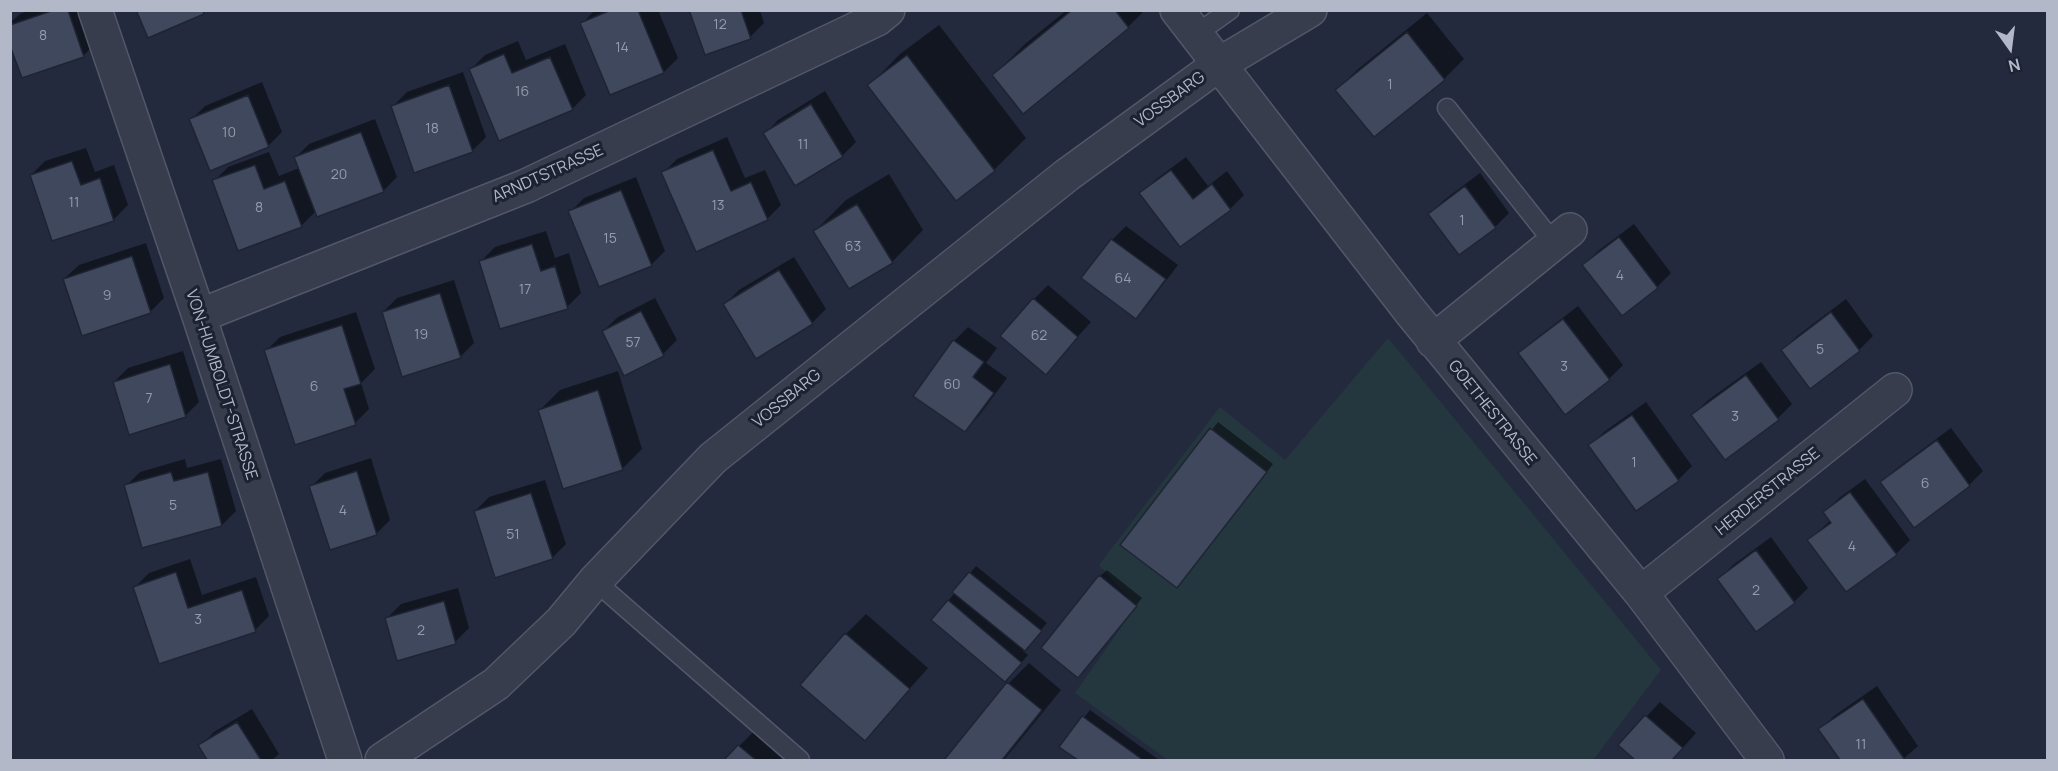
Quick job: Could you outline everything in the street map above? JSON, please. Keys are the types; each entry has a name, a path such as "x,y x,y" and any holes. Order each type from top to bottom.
{"street":[{"name":"VON-HUMBOLDT-STRASSE","path":"95,10 199,316 345,760"},
{"name":"ARNDTSTRASSE","path":"199,316 526,186 877,19 888,10"},
{"name":"VOSSBARG","path":"382,760 496,684 561,622 595,581 713,458 1067,175 1218,65 1310,10"},
{"name":"GOETHESTRASSE","path":"1186,23 1433,341 1641,593 1767,760"},
{"path":"1433,341 1562,236"},
{"name":"HERDERSTRASSE","path":"1641,593 1895,390"}],"lane":[{"path":"1186,23 1230,10"},
{"path":"1447,108 1562,236"},
{"path":"595,581 800,760"}],"shaded area":[{"path":"1388,338 1661,670 1593,760 1168,760 1075,693 1136,606 1099,565 1220,407 1285,460"}],"building":[{"path":"54,10 68,10 84,57 22,78 10,46 10,25"},
{"path":"136,10 203,10 204,14 148,38"},
{"path":"611,10 638,10 664,73 610,95 580,23"},
{"path":"689,10 741,10 751,39 705,55"},
{"path":"1072,10 1115,10 1129,28 1023,114 992,75"},
{"path":"1407,32 1445,80 1374,137 1335,90"},
{"path":"504,54 512,73 550,57 573,110 499,141 469,69"},
{"path":"907,55 995,171 956,201 867,85"},
{"path":"449,85 473,152 414,173 391,106"},
{"path":"248,95 269,147 210,171 189,119"},
{"path":"811,104 843,157 795,186 763,133"},
{"path":"361,132 384,192 317,217 294,157"},
{"path":"713,150 731,191 751,182 768,220 696,252 661,172"},
{"path":"72,161 81,185 100,178 114,221 52,241 30,175"},
{"path":"255,165 264,189 285,181 302,227 238,251 212,180"},
{"path":"1171,170 1193,199 1212,184 1231,210 1180,247 1139,193"},
{"path":"1465,186 1496,228 1459,255 1428,214"},
{"path":"621,190 652,266 599,287 568,211"},
{"path":"857,204 893,263 849,289 813,231"},
{"path":"1619,237 1658,288 1622,316 1582,265"},
{"path":"1111,239 1166,279 1136,319 1081,278"},
{"path":"532,244 541,271 555,266 568,309 500,329 479,261"},
{"path":"132,256 151,313 82,336 63,279"},
{"path":"779,270 813,324 756,359 723,304"},
{"path":"440,293 461,358 402,377 382,312"},
{"path":"1033,298 1078,337 1046,375 1000,336"},
{"path":"641,311 664,356 624,376 602,331"},
{"path":"1831,312 1860,351 1810,389 1781,350"},
{"path":"1563,319 1610,380 1565,415 1518,353"},
{"path":"342,325 361,384 344,389 356,425 295,445 264,350"},
{"path":"953,340 984,362 973,377 994,393 965,432 913,396"},
{"path":"170,364 186,417 129,435 113,382"},
{"path":"1746,375 1779,420 1725,460 1691,415"},
{"path":"598,390 623,470 563,489 538,410"},
{"path":"1632,415 1679,481 1636,511 1588,445"},
{"path":"1210,428 1267,472 1177,588 1120,545"},
{"path":"1937,440 1970,486 1914,528 1880,482"},
{"path":"357,471 377,535 330,550 309,486"},
{"path":"171,472 174,481 208,472 222,526 142,548 124,485"},
{"path":"1850,492 1897,555 1846,592 1807,540 1831,523 1823,512"},
{"path":"531,493 553,559 495,578 474,511"},
{"path":"1756,550 1795,603 1756,632 1717,579"},
{"path":"176,572 188,608 242,590 256,632 159,664 133,587"},
{"path":"969,572 1042,631 1025,651 952,592"},
{"path":"1099,575 1137,606 1078,678 1041,648"},
{"path":"948,600 1022,663 1005,682 931,620"},
{"path":"444,601 456,644 397,661 385,618"},
{"path":"845,633 910,689 865,741 800,685"},
{"path":"1007,682 1042,710 1002,760 944,760"},
{"path":"1863,699 1905,760 1840,760 1818,729"},
{"path":"1645,715 1683,748 1672,760 1635,760 1618,745"},
{"path":"1082,716 1143,760 1078,760 1059,747"},
{"path":"237,722 261,760 207,760 198,745"},
{"path":"738,745 756,760 724,760"}]}
